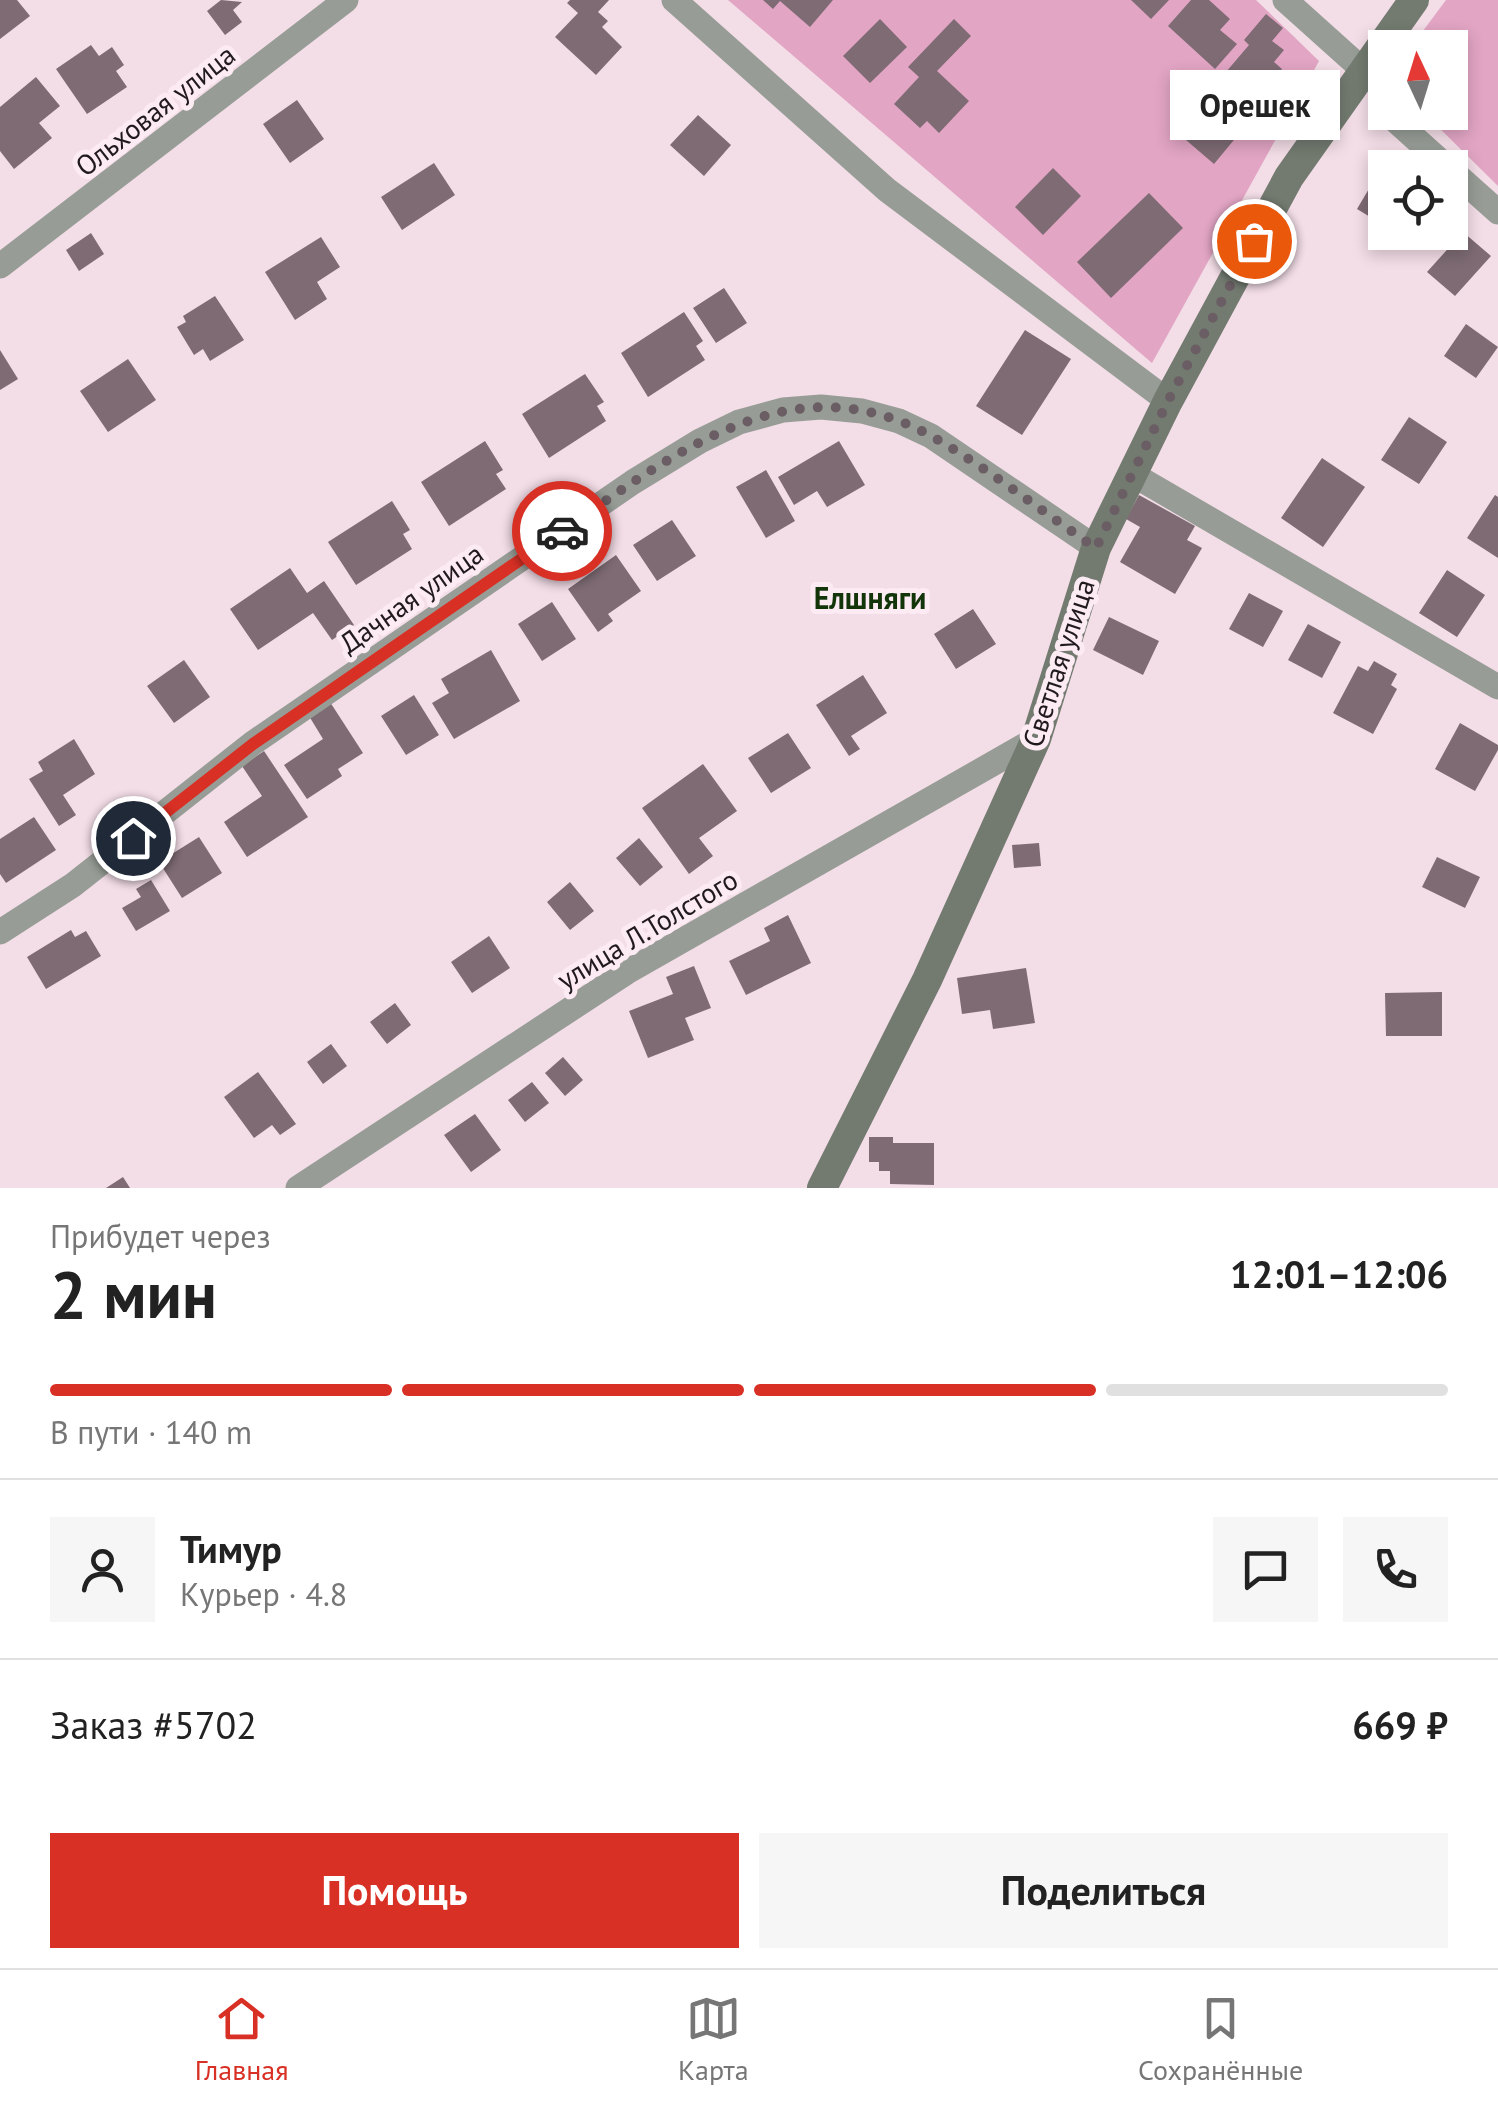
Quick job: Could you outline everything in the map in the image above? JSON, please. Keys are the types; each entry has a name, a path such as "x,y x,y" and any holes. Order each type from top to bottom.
{"street":[{"name":"Ольховая улица","path":"0,266 346,0"},
{"path":"674,0 887,190 1168,401"},
{"path":"1286,0 1368,90"},
{"name":"Светлая улица","path":"822,1188 927,980 1036,739 1096,548 1168,401 1289,176 1414,0"},
{"path":"1406,130 1428,150"},
{"path":"1468,185 1498,212"},
{"name":"Дачная улица","path":"0,932 73,885 268,732 633,482 700,440 739,422 784,410 821,407 862,411 899,421 931,436 1096,548"},
{"path":"1132,474 1498,687"},
{"name":"улица Л.Толстого","path":"298,1188 627,972 1036,739"}],"shaded area":[{"path":"728,0 1256,0 1319,61 1152,363"},
{"path":"1446,0 1498,0 1498,186 1468,156 1468,150 1462,150 1441,130 1468,130 1468,30 1424,30"}],"building":[{"path":"0,0 17,0 30,16 0,39"},
{"path":"221,0 242,2 233,10 242,22 225,35 207,11"},
{"path":"609,0 598,12 608,21 602,27 622,47 596,75 555,37 578,13 567,3"},
{"path":"763,0 833,0 810,27 780,1 773,9"},
{"path":"1131,0 1169,0 1151,19"},
{"path":"1191,0 1209,0 1230,19 1220,30 1237,44 1215,69 1168,26"},
{"path":"1266,14 1283,28 1272,41 1284,50 1274,62 1282,69 1258,99 1226,72 1249,45 1244,40"},
{"path":"880,19 907,47 870,83 843,56"},
{"path":"954,19 971,36 937,71 969,101 939,133 927,121 920,128 894,104 919,77 908,67"},
{"path":"91,45 99,56 112,47 124,65 116,71 127,87 87,114 56,69"},
{"path":"36,77 60,106 39,123 52,138 14,169 0,151 0,107"},
{"path":"297,100 324,139 290,163 263,124"},
{"path":"1209,100 1243,129 1214,164 1179,134"},
{"path":"698,115 731,145 704,176 670,145"},
{"path":"434,163 455,195 402,230 381,197"},
{"path":"1053,168 1081,196 1043,235 1015,207"},
{"path":"1368,190 1368,216 1357,209"},
{"path":"1149,193 1183,228 1111,298 1077,262"},
{"path":"91,233 104,254 79,271 66,250"},
{"path":"1468,236 1491,256 1455,296 1427,272 1447,250 1468,250"},
{"path":"321,237 340,267 317,282 327,299 295,320 265,272"},
{"path":"724,288 747,323 716,343 693,308"},
{"path":"215,296 244,340 210,361 203,349 194,355 177,327 186,322 183,316"},
{"path":"684,312 703,341 696,346 705,360 648,397 621,353"},
{"path":"1466,324 1498,347 1476,378 1444,356"},
{"path":"1025,330 1071,359 1022,435 976,406"},
{"path":"0,350 18,379 0,390"},
{"path":"128,359 156,400 108,432 80,391"},
{"path":"585,374 604,402 597,406 606,421 549,458 522,414"},
{"path":"1409,417 1447,442 1419,484 1381,460"},
{"path":"485,441 503,470 496,474 506,489 449,526 421,482"},
{"path":"839,441 865,485 827,507 817,491 794,505 778,477"},
{"path":"1322,458 1365,487 1323,547 1281,518"},
{"path":"766,470 795,521 766,538 736,487"},
{"path":"1139,495 1195,526 1187,540 1202,548 1175,594 1120,562 1140,527 1126,519"},
{"path":"1495,495 1498,497 1498,558 1467,538"},
{"path":"392,501 410,530 403,534 412,549 356,585 328,542"},
{"path":"672,520 696,556 657,581 633,545"},
{"path":"616,555 641,591 608,614 613,621 598,632 568,589"},
{"path":"290,568 307,593 324,581 354,625 332,640 313,613 258,650 230,609"},
{"path":"1447,570 1485,595 1457,637 1419,613"},
{"path":"1249,593 1283,611 1263,647 1229,629"},
{"path":"552,602 576,639 542,661 518,624"},
{"path":"973,609 996,644 956,669 934,634"},
{"path":"1109,617 1159,641 1143,675 1093,650"},
{"path":"1308,624 1341,642 1322,678 1288,660"},
{"path":"491,650 520,701 454,739 432,703 449,693 441,679"},
{"path":"184,660 210,697 174,723 147,686"},
{"path":"1374,661 1397,674 1391,685 1397,689 1373,734 1333,713 1358,666 1368,671"},
{"path":"863,675 887,713 851,736 860,749 849,756 816,705"},
{"path":"414,695 439,735 406,755 381,716"},
{"path":"330,702 363,753 338,769 342,776 307,799 284,765 323,739 309,716"},
{"path":"1460,723 1498,745 1475,791 1435,769"},
{"path":"788,733 811,768 771,793 748,758"},
{"path":"74,739 95,774 63,795 76,815 59,826 29,779 43,771 38,762"},
{"path":"264,751 308,817 247,857 224,822 262,796 242,766"},
{"path":"703,764 737,811 699,838 713,856 689,874 642,808"},
{"path":"34,817 56,850 6,883 0,874 0,839"},
{"path":"199,837 222,873 182,898 159,862"},
{"path":"639,838 663,867 640,886 616,858"},
{"path":"1039,843 1041,866 1014,868 1012,845"},
{"path":"1437,857 1480,877 1465,908 1422,887"},
{"path":"151,880 170,911 136,931 122,908 141,897 136,889"},
{"path":"570,882 594,911 570,930 547,902"},
{"path":"788,915 811,963 746,995 729,961 770,941 764,928"},
{"path":"71,930 75,937 86,931 101,956 46,989 27,957"},
{"path":"489,936 510,968 472,993 451,962"},
{"path":"694,966 711,1008 685,1018 694,1040 648,1058 629,1011 673,994 666,977"},
{"path":"1026,968 1035,1023 993,1029 990,1010 962,1014 957,978"},
{"path":"1442,992 1442,1036 1386,1036 1385,993"},
{"path":"395,1003 411,1025 387,1044 370,1022"},
{"path":"331,1044 347,1066 323,1084 307,1062"},
{"path":"563,1057 583,1080 565,1096 545,1073"},
{"path":"258,1072 296,1124 280,1135 272,1125 254,1138 224,1097"},
{"path":"532,1082 549,1103 525,1122 508,1100"},
{"path":"475,1114 501,1150 471,1172 444,1135"},
{"path":"869,1137 893,1137 893,1143 934,1143 934,1185 890,1184 890,1171 879,1171 879,1162 869,1162"},
{"path":"123,1177 130,1188 106,1188"}],"way so far":[{"path":"562,531 700,440 739,422 784,410 821,407 862,411 899,421 931,436 1096,548 1168,401 1254,241"}],"place":[{"name":"Орешек","path":"1254,241"}],"district":[{"name":"Елшняги","path":"870,597"}],"route":[{"path":"133,838 253,744 562,531"}]}
